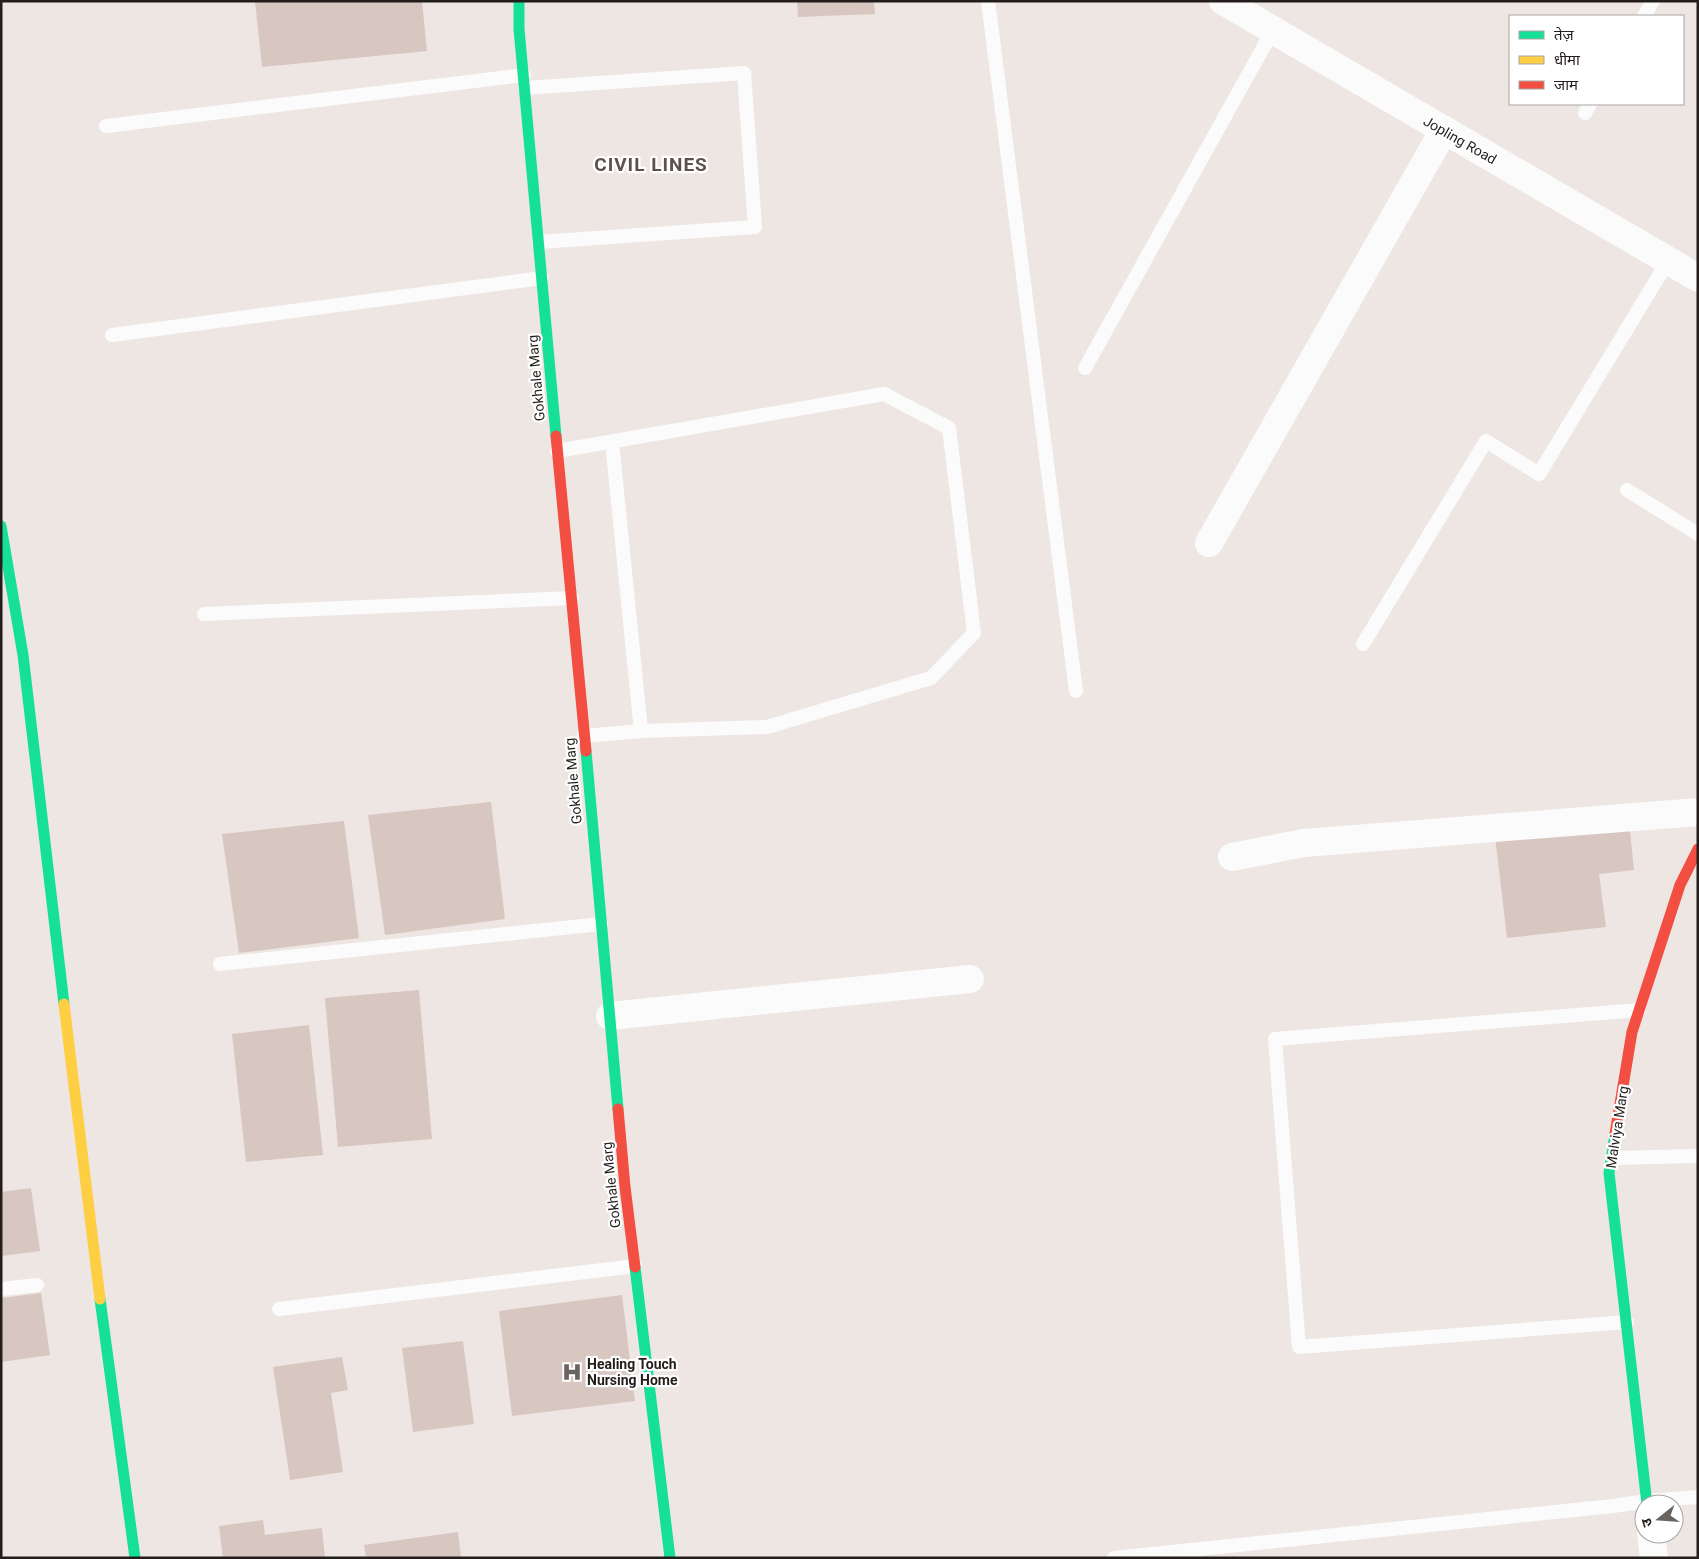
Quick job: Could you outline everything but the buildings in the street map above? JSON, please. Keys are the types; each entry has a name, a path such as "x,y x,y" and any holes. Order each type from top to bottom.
{"street":[{"name":"Gokhale Marg","path":"519,1 519,29 625,1187 670,1558"},
{"name":"Jopling Road","path":"1223,1 1698,278"},
{"path":"1209,543 1444,130"},
{"path":"1,526 22,655 95,1262 135,1558"},
{"path":"1232,857 1304,843 1698,812"},
{"name":"Malviya Marg","path":"1646,1494 1609,1172 1632,1032 1680,886 1698,850"},
{"path":"610,1016 970,979"},
{"path":"1652,1544 1654,1558"}],"lane":[{"path":"988,1 1076,691"},
{"path":"1645,15 1654,1"},
{"path":"1085,368 1273,30"},
{"path":"106,126 524,81 744,73 755,227 539,242"},
{"path":"1363,644 1486,441 1539,474 1668,261"},
{"path":"112,335 542,278"},
{"path":"557,451 884,394 949,428 974,633 930,678 767,727 641,731 584,736"},
{"path":"612,442 641,731"},
{"path":"1627,490 1698,534"},
{"path":"204,614 572,598"},
{"path":"220,964 601,924"},
{"path":"1627,1322 1299,1347 1275,1039 1639,1010"},
{"path":"1612,1158 1698,1156"},
{"path":"279,1309 635,1266"},
{"path":"1,1289 37,1285"},
{"path":"1684,1498 1698,1497"},
{"path":"1114,1558 1634,1504"}],"traffic: fast":[{"path":"519,1 519,29 556,436"},
{"path":"1,526 23,655 64,1004"},
{"path":"586,751 618,1109"},
{"path":"1615,1134 1609,1173 1646,1494"},
{"path":"635,1267 670,1558"},
{"path":"100,1299 135,1558"}],"traffic: slow":[{"path":"64,1004 100,1299"}],"traffic: jam":[{"path":"556,436 586,751"},
{"path":"1615,1134 1632,1032 1680,885 1698,849"},
{"path":"618,1109 635,1267"}],"place":[{"name":"Healing Touch Nursing Home","path":"572,1372"}],"district":[{"name":"CIVIL LINES","path":"651,164"}]}
